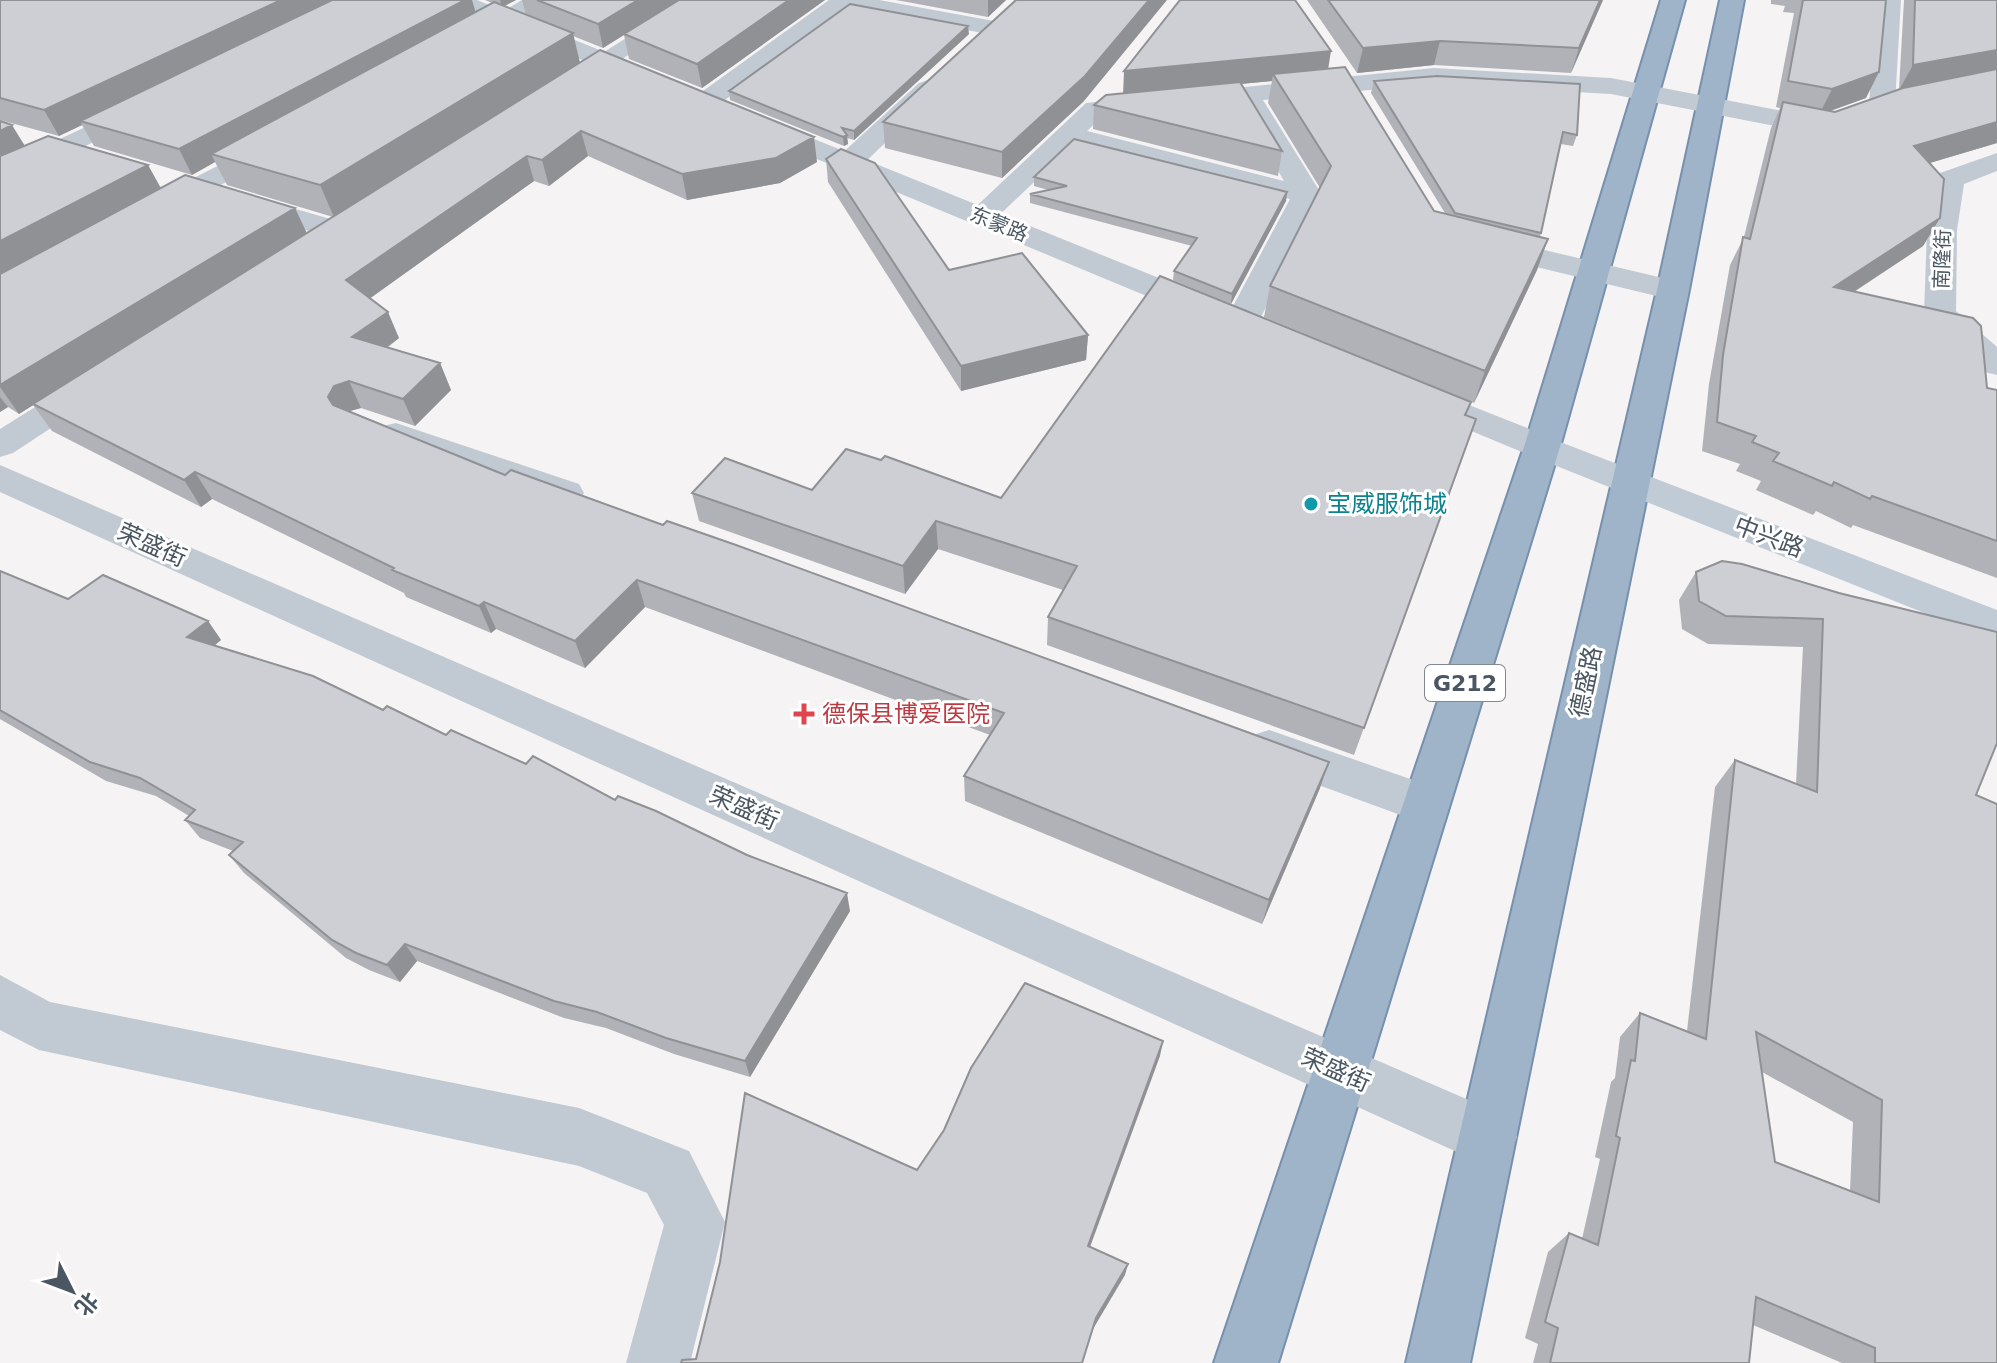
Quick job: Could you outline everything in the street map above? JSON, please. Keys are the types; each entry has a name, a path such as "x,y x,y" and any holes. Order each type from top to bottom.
{"highway":[{"name":"G212","path":"1246,1363 1542,447 1673,0"},
{"name":"德盛路","path":"1438,1363 1673,290 1732,0"}],"main road":[{"name":"中兴路","path":"1542,447 1997,627"}],"street":[{"name":"东蒙路","path":"457,0 1269,334"},
{"path":"447,50 539,0"},
{"path":"536,103 702,0"},
{"path":"705,102 845,0 994,28"},
{"path":"1882,104 1889,0"},
{"path":"972,48 1014,9"},
{"path":"1332,60 1365,111"},
{"path":"849,162 950,69"},
{"path":"1095,109 1434,76 1611,86 1821,127 1882,104 1911,99"},
{"path":"981,216 1095,109 1114,85"},
{"path":"0,178 171,94"},
{"path":"1246,94 1307,195"},
{"path":"125,226 293,134"},
{"path":"1068,135 1307,195"},
{"path":"25,137 106,161"},
{"name":"南隆街","path":"1997,161 1950,179 1942,230 1940,314 1997,365"},
{"path":"150,175 337,230"},
{"path":"1241,323 1307,195"},
{"path":"310,248 363,213"},
{"path":"1454,237 1673,290"},
{"path":"0,445 121,368"},
{"path":"1398,388 1542,447"},
{"path":"362,422 596,503"},
{"name":"荣盛街","path":"0,477 1488,1137"},
{"path":"1231,735 1425,804"},
{"path":"0,1000 39,1025 579,1137 668,1172 695,1222 667,1359"}],"building":[{"path":"0,0 281,0 44,110 0,98"},
{"path":"332,0 465,0 179,149 80,121"},
{"path":"537,0 638,0 598,24"},
{"path":"679,0 789,0 697,64 624,34"},
{"path":"1016,0 1149,0 1085,76 1002,152 883,122"},
{"path":"1180,0 1295,0 1331,51 1124,71"},
{"path":"1328,0 1600,0 1579,48 1440,41 1363,48"},
{"path":"1803,0 1886,0 1879,72 1832,89 1788,81"},
{"path":"1915,0 1997,0 1997,50 1913,65"},
{"path":"494,2 573,33 320,185 211,154"},
{"path":"850,4 968,26 854,131 842,128 847,135 843,137 729,91"},
{"path":"600,50 814,137 776,158 682,174 581,131 542,160 527,156 346,280 388,312 352,337 440,363 403,399 349,381 334,386 328,397 333,405 505,475 511,470 663,525 667,521 736,545 1329,762 1269,900 964,776 1004,713 637,580 575,641 484,602 479,606 392,570 394,568 195,472 184,480 33,404"},
{"path":"1345,67 1434,211 1548,239 1485,371 1270,286 1331,166 1273,74"},
{"path":"1997,69 1997,122 1914,146 1944,179 1940,218 1834,287 1973,318 1981,326 1987,388 1997,390 1997,541 1872,496 1870,499 1834,482 1832,486 1773,461 1779,453 1752,442 1756,436 1717,422 1723,355 1743,237 1750,239 1783,102 1835,112 1903,88"},
{"path":"1437,76 1580,84 1577,135 1563,132 1541,233 1455,213 1374,81"},
{"path":"1240,82 1282,151 1094,105 1106,95"},
{"path":"0,121 12,125 0,131"},
{"path":"48,136 148,165 0,241 0,156"},
{"path":"1074,139 1287,192 1232,294 1174,271 1197,238 1030,194 1067,186 1034,177"},
{"path":"841,149 875,163 949,270 1022,253 1088,335 961,366 826,159"},
{"path":"185,175 295,208 0,385 0,274"},
{"path":"1160,276 1471,402 1465,415 1476,419 1364,728 1048,617 1077,566 936,521 903,566 692,493 725,458 812,490 846,449 881,460 885,456 1001,498"},
{"path":"1722,561 1742,564 1839,593 1997,632 1997,743 1976,795 1997,804 1997,1363 1875,1363 1875,1348 1756,1297 1749,1363 1550,1363 1558,1328 1545,1322 1569,1233 1598,1245 1620,1138 1616,1136 1631,1060 1635,1061 1640,1013 1706,1039 1735,760 1817,792 1823,619 1726,616 1699,601 1696,572","holes":["1756,1032 1882,1100 1879,1202 1775,1162"]},
{"path":"0,571 68,599 103,575 208,621 187,637 313,676 383,710 387,706 446,735 451,730 526,764 533,756 615,800 618,796 656,811 747,855 847,893 745,1061 554,1001 405,944 387,965 332,940 229,855 243,842 185,820 195,810 140,778 90,762 0,710"},
{"path":"1025,983 1163,1041 1088,1246 1128,1264 1096,1318 1082,1363 681,1363 682,1360 696,1359 720,1262 745,1093 917,1170 944,1130 971,1068"}],"place":[{"name":"宝威服饰城","path":"1311,504"},
{"name":"德保县博爱医院","path":"804,714"}]}
